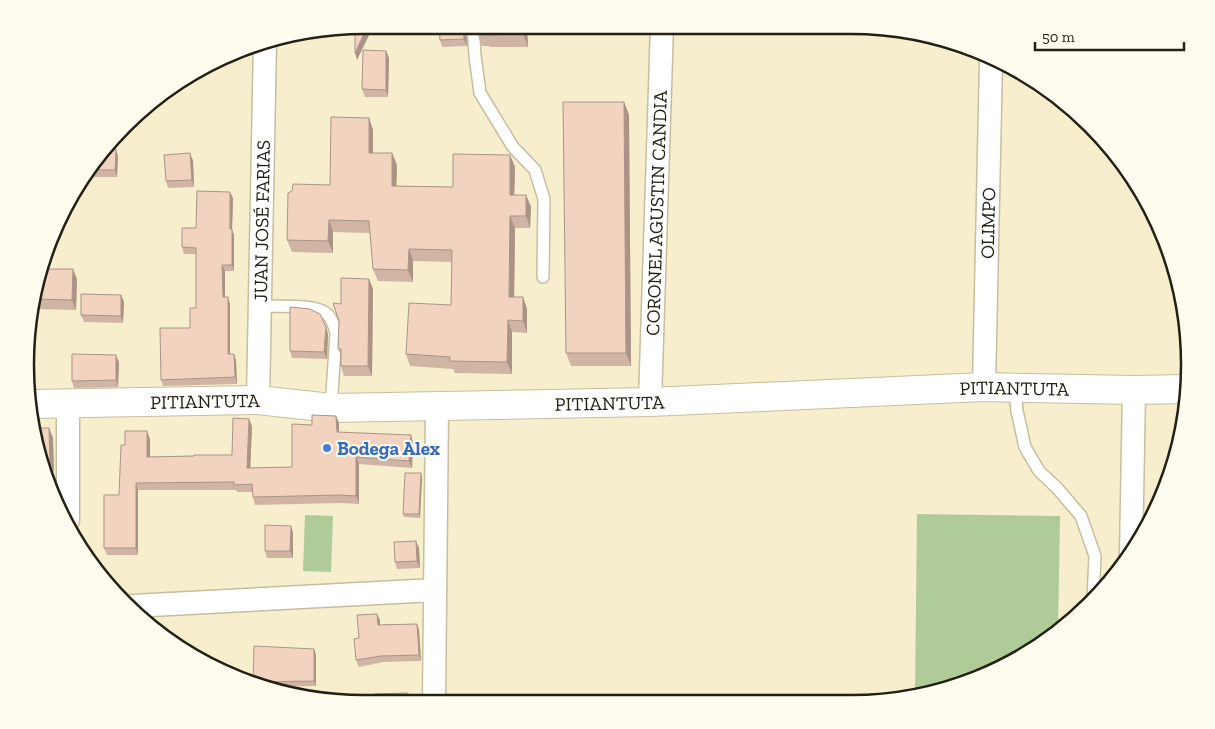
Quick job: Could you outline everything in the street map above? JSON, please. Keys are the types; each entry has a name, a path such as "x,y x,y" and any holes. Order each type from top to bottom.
{"street":[{"name":"CORONEL AGUSTIN CANDIA","path":"650,402 662,34"},
{"name":"JUAN JOSÉ FARIAS","path":"258,400 261,306 259,51"},
{"name":"OLIMPO","path":"984,387 991,65"},
{"name":"PITIANTUTA","path":"36,404 258,400 331,408 437,407 650,402 984,387 1181,389"},
{"path":"1131,539 1134,390"},
{"path":"68,404 68,511"},
{"path":"434,695 437,407"},
{"path":"139,606 435,590"}],"lane":[{"path":"474,34 480,93 513,147 535,170 544,199 543,278"},
{"path":"261,306 317,308 328,314 333,322 336,333 331,408"},
{"path":"1016,388 1017,411 1025,447 1039,472 1057,488 1081,516 1095,556 1093,589"}],"green space":[{"path":"917,514 1060,516 1058,622 1034,640 997,661 957,678 915,689"},
{"path":"305,515 333,516 331,572 303,571"}],"building":[{"path":"355,34 364,34 355,53"},
{"path":"440,34 464,34 464,39 440,40"},
{"path":"485,34 523,34 485,35"},
{"path":"363,50 386,51 386,90 362,89"},
{"path":"563,102 624,102 626,353 566,353"},
{"path":"331,117 369,118 369,153 392,153 392,186 453,187 453,154 510,155 510,195 526,195 526,216 510,216 509,297 523,297 523,321 508,320 507,362 450,361 450,357 406,354 409,303 451,305 452,250 409,249 408,270 373,269 369,221 329,220 328,241 287,240 288,193 292,191 293,184 330,185"},
{"path":"114,149 116,149 115,170 97,170"},
{"path":"190,153 192,180 166,181 164,155"},
{"path":"197,191 230,192 232,265 222,265 223,297 228,297 228,354 234,354 235,377 161,380 160,328 190,328 190,308 196,308 196,248 182,247 182,228 196,228"},
{"path":"48,269 73,269 72,300 40,299"},
{"path":"341,278 369,279 368,366 341,366 341,349 338,349 339,321 333,303 341,304"},
{"path":"81,294 121,295 121,316 81,315"},
{"path":"290,307 310,309 320,314 326,327 324,352 290,351"},
{"path":"72,354 116,355 116,380 72,381"},
{"path":"312,415 336,416 337,432 411,435 409,461 356,457 356,496 253,497 252,484 234,485 234,482 136,483 136,548 104,548 104,495 119,495 121,445 125,445 125,431 147,431 147,457 232,455 233,418 249,419 247,468 292,467 292,424 312,425"},
{"path":"40,428 49,428 50,462 48,462"},
{"path":"405,473 421,473 419,514 403,514"},
{"path":"265,525 291,526 290,551 265,551"},
{"path":"416,541 417,561 395,562 394,542"},
{"path":"377,614 378,625 417,624 419,655 381,656 356,660 354,639 359,638 357,615"},
{"path":"254,646 314,649 314,681 271,682 253,676"},
{"path":"408,693 408,695 374,695"}],"place":[{"name":"Bodega Alex","path":"327,448"}]}
